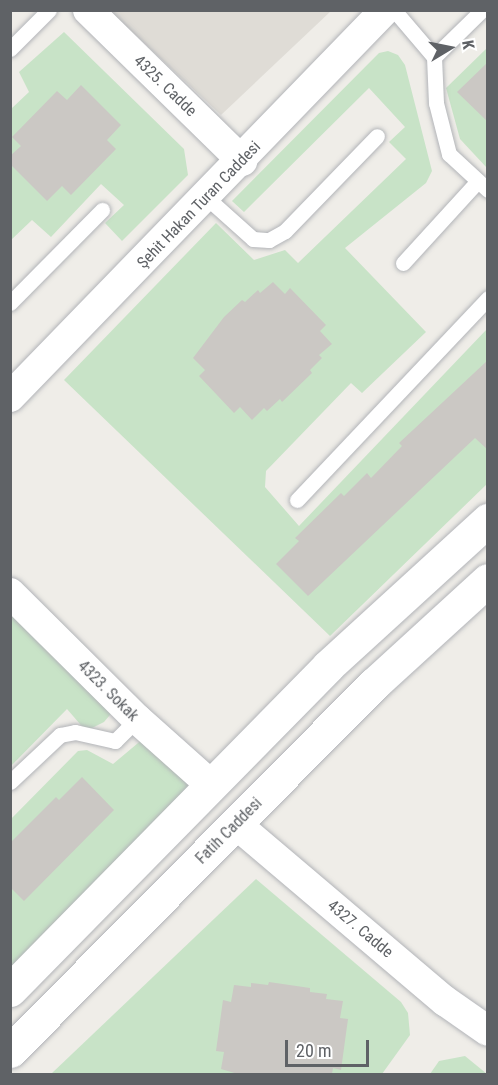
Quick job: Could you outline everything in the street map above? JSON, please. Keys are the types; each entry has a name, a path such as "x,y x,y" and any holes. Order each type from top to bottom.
{"street":[{"name":"4325. Cadde","path":"88,10 242,161"},
{"name":"Şehit Hakan Turan Caddesi","path":"10,397 242,161 385,10"},
{"path":"10,990 328,666 488,520"},
{"name":"Fatih Caddesi","path":"10,1052 375,684 488,580"},
{"name":"4323. Sokak","path":"10,593 137,719 210,784"},
{"name":"4327. Cadde","path":"236,824 445,1001 488,1031"}],"lane":[{"path":"10,49 49,10"},
{"path":"394,10 434,57 436,102 449,154 483,185 403,263"},
{"path":"434,57 482,10"},
{"path":"206,197 253,239 269,240 285,231 377,136"},
{"path":"10,303 102,210"},
{"path":"297,500 488,298"},
{"path":"10,782 60,735 75,732 115,741 137,719"}],"shaded area":[{"path":"110,11 331,11 221,115"}],"green space":[{"path":"64,32 184,149 188,175 122,241 105,223 124,205 101,184 51,237 32,220 11,240 11,109 29,92 19,72"},
{"path":"487,48 487,168 460,139 446,88"},
{"path":"388,51 398,55 405,65 432,171 426,183 345,248 426,332 362,393 351,383 266,471 265,487 299,526 487,329 487,484 330,636 64,380 216,223 254,260 285,250 298,263 406,159 389,142 405,127 369,88 244,212 232,201 379,53"},
{"path":"10,609 115,709 104,722 86,731 67,709 11,766"},
{"path":"144,738 195,788 11,974 11,819 78,751 87,750 113,764"},
{"path":"256,879 401,1002 408,1013 410,1035 382,1074 51,1074"},
{"path":"465,1056 487,1074 430,1074 439,1061"}],"building":[{"path":"488,62 488,122 457,92"},
{"path":"81,85 121,125 107,140 116,149 71,195 62,186 47,201 10,164 10,156 21,146 12,137 57,91 67,100"},
{"path":"273,282 285,294 290,288 326,325 320,331 332,344 319,355 322,358 310,370 312,373 282,402 280,399 267,411 264,408 252,420 240,407 234,413 199,376 205,370 193,358 224,317 242,300 245,302 258,290 260,293"},
{"path":"488,360 488,450 475,438 308,596 276,564 299,541 295,538 341,493 344,496 367,473 371,478 402,446 399,443"},
{"path":"82,777 114,810 24,901 10,887 10,843 56,797 59,800"},
{"path":"269,982 310,988 310,992 327,994 326,999 343,1001 340,1018 348,1019 341,1070 333,1068 332,1074 238,1074 221,1069 224,1052 216,1051 223,1000 231,1002 234,985 251,987 251,983 268,985"}]}
